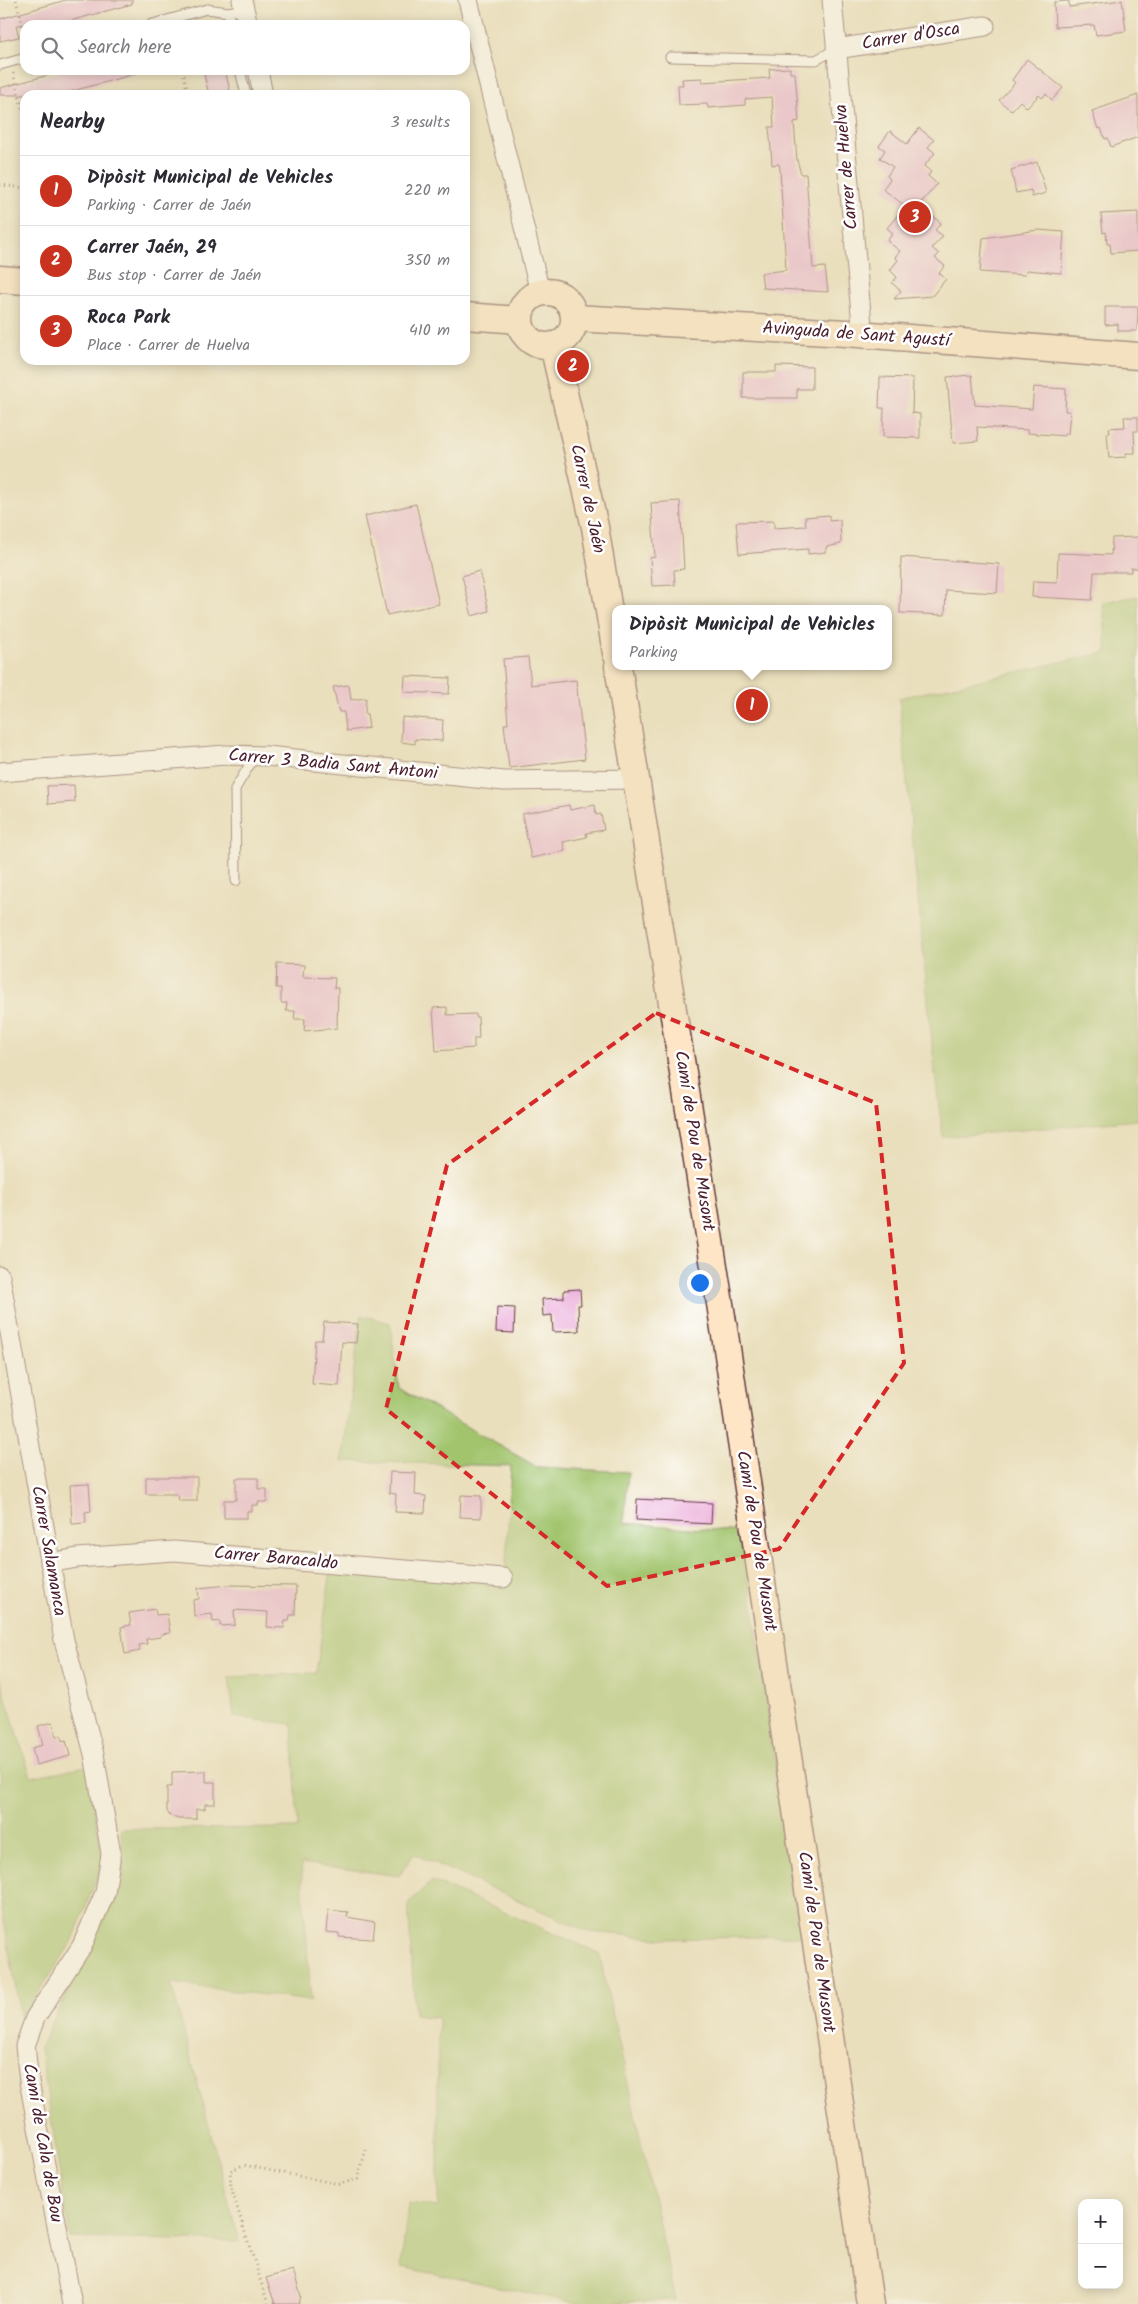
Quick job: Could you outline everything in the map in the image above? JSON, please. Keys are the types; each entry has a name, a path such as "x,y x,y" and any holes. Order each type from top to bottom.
{"street":[{"path":"468,0 540,292"},
{"name":"Carrer de Huelva","path":"832,0 863,335"},
{"name":"Carrer d'Osca","path":"836,49 985,26"},
{"path":"259,75 262,90"},
{"path":"0,279 20,281"},
{"path":"548,291 561,295 568,301 574,318 569,336 553,345 545,346 529,340 523,333 519,320 520,312 527,300 540,292 548,291"},
{"path":"470,316 519,320"},
{"name":"Avinguda de Sant Agustí","path":"574,318 863,335 1138,356"},
{"name":"Carrer de Jaén","path":"553,345 595,527 612,629"},
{"path":"619,670 637,767"},
{"name":"Carrer 3 Badia Sant Antoni","path":"0,772 226,755 255,756 504,781 637,767"},
{"name":"Camí de Pou de Musont","path":"637,767 725,1336 870,2304"},
{"name":"Carrer Salamanca","path":"0,1276 7,1361 50,1563 64,1640 94,1754 107,1822"},
{"name":"Carrer Baracaldo","path":"50,1563 77,1558 174,1551 503,1578"},
{"name":"Camí de Cala de Bou","path":"72,2304 29,2081 25,2046 35,2018 82,1946 105,1893 111,1854 107,1822"}],"lane":[{"path":"218,10 220,0"},
{"path":"168,20 207,10 241,12"},
{"path":"670,57 816,60 836,49"},
{"path":"0,65 20,59"},
{"path":"241,75 245,90"},
{"path":"236,881 235,789 255,756"}],"path":[{"path":"16,0 21,20"},
{"path":"10,62 20,99"},
{"path":"184,75 187,90"},
{"path":"0,185 20,187"},
{"path":"268,2304 231,2188 230,2171 243,2165 339,2184 358,2179 366,2149"}],"highlighted area":[{"path":"656,1013 876,1103 904,1363 779,1549 607,1586 386,1409 447,1165"}],"green space":[{"path":"1138,596 1138,1120 943,1137 935,1075 899,698 1107,652 1103,602"},
{"path":"361,1315 390,1323 399,1388 537,1467 628,1472 624,1523 742,1532 801,1936 668,1939 589,1932 414,1854 399,1876 301,1863 311,2001 171,1983 239,2241 70,2238 40,2048 123,1878 121,1829 298,1828 292,1724 234,1717 229,1677 316,1673 331,1569 505,1583 511,1466 342,1461"},
{"path":"0,1679 31,1777 87,1766 103,1862 72,1942 21,2019 0,1897"},
{"path":"432,1881 599,1953 676,2300 582,2304 401,2267 408,2203 438,2207 438,2018 415,2015 408,1903"}],"building":[{"path":"66,0 132,0 132,4 73,20 20,20 20,25 16,25 19,37 0,41 0,19"},
{"path":"1122,0 1126,31 1096,35 1094,25 1055,27 1054,2 1069,1 1069,7"},
{"path":"1027,59 1063,88 1052,100 1046,94 1042,98 1039,95 1027,108 1020,101 1011,111 999,100 1015,83 1012,80"},
{"path":"790,68 790,73 795,73 799,121 794,122 797,160 801,174 806,174 813,268 825,267 828,292 763,288 761,273 786,270 780,170 779,164 772,165 769,127 774,127 772,97 745,99 745,105 708,108 707,104 679,105 678,85 683,85 682,79 702,78 702,82 770,78 769,69"},
{"path":"49,75 131,75 76,90 20,90 20,95 0,95 0,88"},
{"path":"204,75 226,75 230,90 208,90"},
{"path":"1138,95 1138,137 1111,147 1108,138 1105,139 1101,128 1098,129 1092,111"},
{"path":"919,128 934,140 928,147 935,153 924,166 931,172 928,176 937,184 919,205 941,223 935,230 943,236 932,248 939,254 935,258 945,266 939,273 946,279 932,296 894,299 901,291 892,283 897,277 890,270 898,260 895,257 900,251 887,241 893,233 887,228 905,206 883,189 890,179 887,176 893,167 880,158 885,150 879,146 890,131 907,144"},
{"path":"1037,162 1046,193 1032,197 1031,190 1016,193 1011,170"},
{"path":"1138,212 1138,251 1111,253 1110,244 1107,244 1106,232 1103,233 1101,214"},
{"path":"1038,230 1064,232 1061,273 1026,270 1025,275 980,272 983,238"},
{"path":"1105,307 1138,307 1137,331 1118,331 1118,324 1105,325"},
{"path":"776,366 812,367 812,389 797,389 797,398 743,398 743,372 776,372"},
{"path":"972,375 975,405 1032,409 1034,387 1066,389 1065,411 1070,411 1068,434 1065,434 1065,436 1027,433 1028,430 977,427 978,441 953,443 947,377"},
{"path":"880,377 913,378 912,413 920,414 920,438 883,437 884,408 879,408"},
{"path":"1124,417 1138,417 1138,431 1134,431 1135,453 1126,453 1126,457 1109,458 1107,433 1110,433 1109,428 1125,427"},
{"path":"680,501 684,569 674,570 675,585 652,586 650,558 655,557 651,503"},
{"path":"416,504 439,604 387,615 365,516"},
{"path":"829,515 829,521 840,520 841,544 826,547 826,552 808,554 808,549 739,554 736,522 774,521 774,528 806,526 805,517"},
{"path":"1138,537 1138,568 1131,568 1131,572 1094,572 1092,600 1032,597 1033,581 1057,582 1058,553 1111,555 1112,538"},
{"path":"901,557 999,564 997,593 946,590 945,615 900,613"},
{"path":"479,571 489,611 472,616 462,576"},
{"path":"528,657 531,685 576,680 585,759 509,768 504,724 508,724 503,659"},
{"path":"405,676 450,678 449,694 404,692"},
{"path":"349,685 351,700 366,698 365,714 367,714 369,728 346,731 344,712 339,712 333,687"},
{"path":"402,717 443,720 442,741 415,739 415,744 401,742"},
{"path":"74,785 75,802 48,804 47,786"},
{"path":"569,805 570,810 595,805 596,815 601,814 604,830 586,833 587,837 563,842 565,851 531,858 522,814"},
{"path":"277,964 304,965 303,977 335,978 334,988 338,988 337,1028 304,1031 305,1019 294,1019 295,1011 286,1011 287,1003 281,1003 281,988 276,988"},
{"path":"447,1007 447,1015 476,1014 476,1017 478,1017 479,1038 474,1038 474,1048 436,1051 433,1008"},
{"path":"580,1289 581,1305 578,1305 579,1331 553,1332 552,1315 543,1316 542,1299 564,1298 564,1290"},
{"path":"497,1307 515,1308 514,1333 496,1332"},
{"path":"324,1322 358,1324 356,1343 342,1342 339,1386 312,1384 315,1340 322,1340"},
{"path":"390,1472 416,1473 415,1495 426,1496 425,1513 395,1512 396,1494 389,1493"},
{"path":"146,1477 197,1477 197,1501 179,1501 178,1494 146,1494"},
{"path":"236,1478 258,1478 258,1489 267,1489 267,1502 258,1502 258,1505 252,1505 252,1511 247,1511 247,1518 224,1518 224,1500 236,1500"},
{"path":"89,1484 91,1511 85,1512 86,1523 72,1524 70,1485"},
{"path":"461,1495 481,1496 481,1518 460,1517"},
{"path":"637,1499 712,1503 711,1524 636,1520"},
{"path":"229,1585 296,1586 295,1615 290,1615 289,1621 285,1621 284,1628 267,1627 268,1612 234,1610 235,1625 220,1626 220,1621 213,1622 212,1614 194,1616 193,1600 199,1599 198,1588"},
{"path":"155,1609 156,1615 167,1614 170,1633 161,1634 161,1637 146,1639 147,1644 139,1645 140,1651 125,1654 121,1627 131,1625 129,1613"},
{"path":"53,1722 56,1737 61,1736 62,1741 66,1740 70,1756 36,1765 32,1748 43,1745 38,1726"},
{"path":"206,1771 206,1782 215,1782 215,1804 205,1804 205,1809 196,1809 196,1819 178,1819 170,1816 167,1811 167,1787 172,1787 172,1772"},
{"path":"328,1910 348,1912 347,1917 375,1922 373,1939 339,1937 339,1933 326,1932"},
{"path":"293,2270 301,2296 299,2304 275,2304 266,2278"}],"place":[{"name":"Roca Park","path":"915,217"},
{"name":"Carrer Jaén, 29","path":"573,366"},
{"name":"Dipòsit Municipal de Vehicles","path":"752,705"}]}
